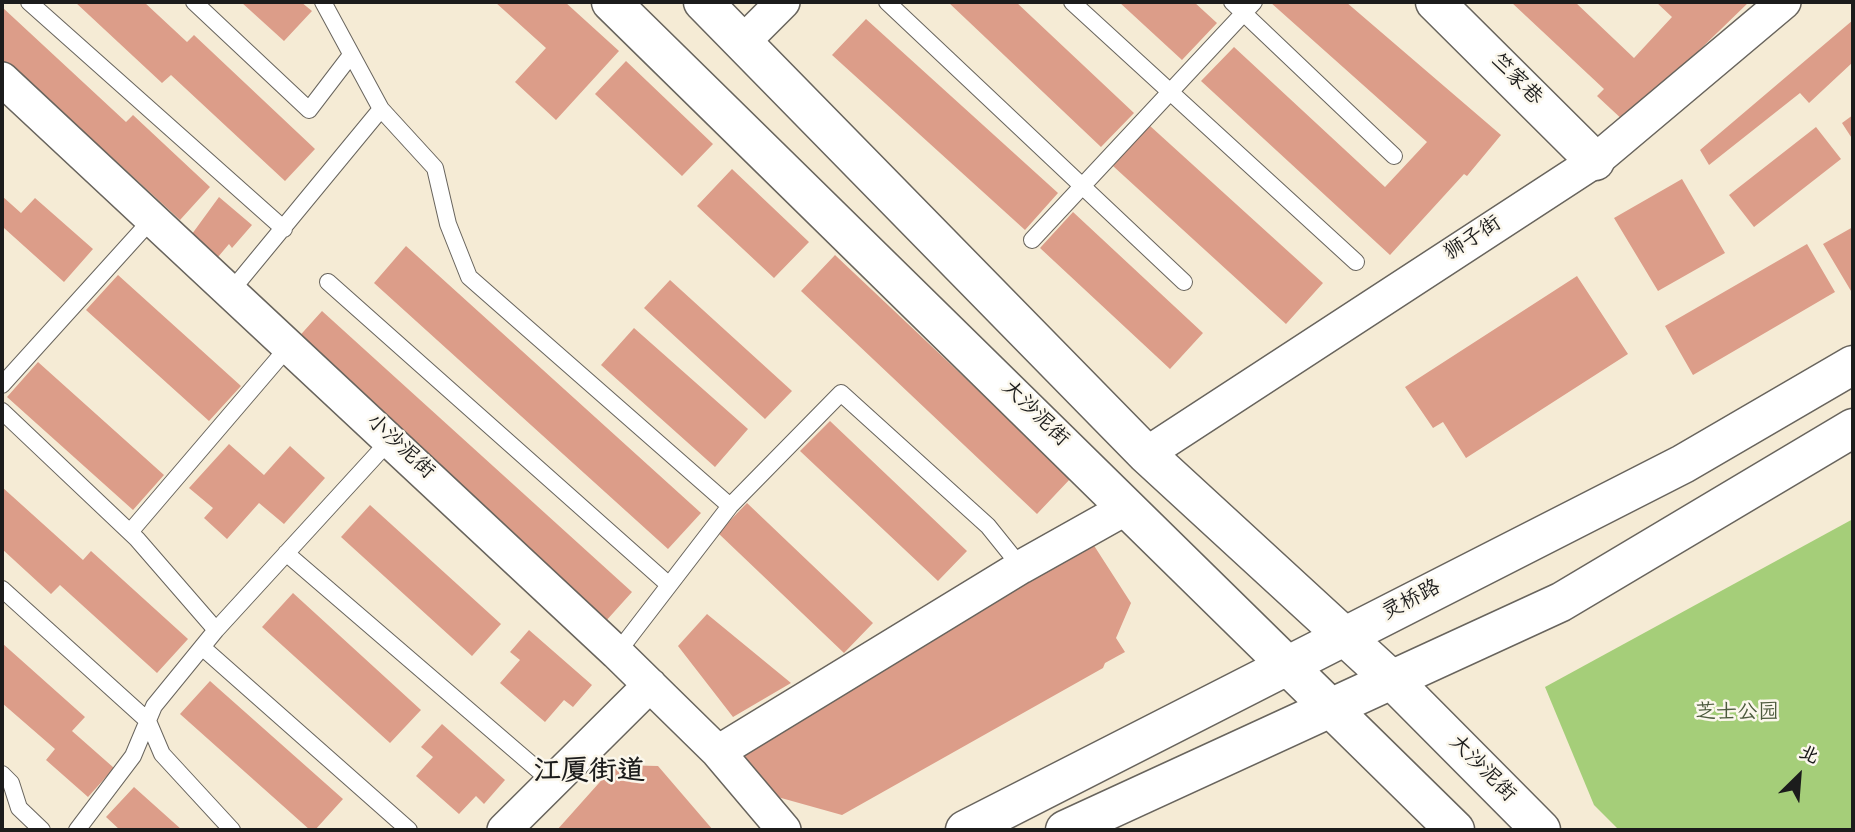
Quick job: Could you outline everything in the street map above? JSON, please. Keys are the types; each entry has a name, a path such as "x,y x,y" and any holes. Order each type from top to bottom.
{"main road":[{"name":"大沙泥街","path":"611,2 1455,830"},
{"name":"大沙泥街","path":"703,2 1146,454 1392,681 1541,830"},
{"name":"竺家巷","path":"1439,3 1595,161"},
{"name":"灵桥路","path":"965,830 1684,464 1853,365"},
{"path":"1065,830 1333,709 1560,602 1853,428"}],"street":[{"path":"744,41 783,2"},
{"name":"狮子街","path":"1146,454 1595,161 1784,2"},
{"name":"小沙泥街","path":"2,79 617,653 718,752 784,830"},
{"path":"718,752 1021,567 1128,507"},
{"path":"504,830 650,685"}],"lane":[{"path":"29,2 284,229"},
{"path":"194,2 309,110 351,55"},
{"path":"323,2 381,109 435,169 448,224 469,277 730,506"},
{"path":"887,2 1184,282"},
{"path":"1072,2 1356,262"},
{"path":"1032,240 1171,92 1243,6 1394,156"},
{"path":"231,291 381,109"},
{"path":"2,385 153,218"},
{"path":"328,282 669,585"},
{"path":"130,532 289,346"},
{"path":"617,653 730,506 841,393 988,526 1021,567"},
{"path":"2,411 130,532 216,630"},
{"path":"77,830 132,756 154,706 216,630 390,440"},
{"path":"286,554 552,782"},
{"path":"2,589 148,721 162,754 232,830"},
{"path":"202,647 409,830"},
{"path":"2,774 11,783 19,807 42,830"}],"green space":[{"name":"芝士公园","path":"1853,519 1853,830 1619,830 1594,805 1545,687"}],"building":[{"path":"75,2 144,2 187,42 194,35 315,149 285,181 171,75 162,83"},
{"path":"241,2 301,2 312,11 284,41"},
{"path":"495,2 565,2 619,51 556,120 515,82 546,48"},
{"path":"948,2 1016,2 1134,113 1101,147"},
{"path":"1119,2 1194,2 1217,23 1182,60"},
{"path":"1270,2 1346,2 1501,135 1467,176 1464,174 1390,255 1201,81 1234,47 1385,187 1427,142"},
{"path":"1511,2 1575,2 1634,58 1672,17 1656,2 1749,2 1625,122 1597,96 1604,89"},
{"path":"2,7 126,122 133,115 210,187 180,220 104,150 99,156 2,67"},
{"path":"866,19 1058,193 1025,230 832,55"},
{"path":"1853,20 1853,62 1809,103 1800,93 1709,165 1700,150"},
{"path":"626,61 713,144 682,176 595,94"},
{"path":"1853,115 1853,140 1842,123"},
{"path":"1149,125 1323,283 1286,324 1113,166"},
{"path":"1816,127 1841,159 1754,227 1729,195"},
{"path":"732,169 809,242 774,278 697,206"},
{"path":"1682,179 1725,253 1658,291 1614,218"},
{"path":"2,196 21,213 35,198 93,249 64,282 4,228 2,231"},
{"path":"219,197 252,225 232,248 229,244 218,257 192,234"},
{"path":"1073,212 1203,333 1170,369 1040,248"},
{"path":"1853,227 1853,289 1851,291 1823,244"},
{"path":"1807,244 1835,292 1693,375 1665,326"},
{"path":"406,246 701,513 668,549 374,283"},
{"path":"835,255 1071,478 1037,514 801,291"},
{"path":"118,275 241,386 209,421 86,310"},
{"path":"1577,276 1628,354 1466,458 1443,422 1433,428 1405,387"},
{"path":"670,280 792,391 765,419 644,308"},
{"path":"322,311 632,592 605,622 295,341"},
{"path":"634,328 748,429 715,467 601,365"},
{"path":"38,362 164,475 133,510 7,397"},
{"path":"830,421 967,551 938,581 800,451"},
{"path":"229,444 264,475 290,446 325,478 284,524 259,503 227,539 204,518 213,508 189,488"},
{"path":"2,487 83,560 91,551 188,639 157,673 60,585 51,594 2,549"},
{"path":"747,503 873,623 844,653 718,533"},
{"path":"370,505 501,624 472,656 341,537"},
{"path":"1093,544 1131,603 1116,638 1125,652 1105,663 1103,668 842,815 774,796 742,753"},
{"path":"293,593 421,710 390,743 262,627"},
{"path":"707,614 791,683 733,717 678,646"},
{"path":"529,630 592,685 573,707 564,700 545,722 500,683 520,660 510,652"},
{"path":"2,643 85,717 72,731 114,768 88,797 46,760 55,749 2,703"},
{"path":"210,681 343,799 315,830 310,830 180,714"},
{"path":"442,724 505,780 484,804 476,796 459,814 416,776 433,757 421,747"},
{"path":"615,765 658,766 713,830 557,830"},
{"path":"134,787 182,830 120,830 106,817"}],"district":[{"name":"江厦街道","path":"589,775"}]}
